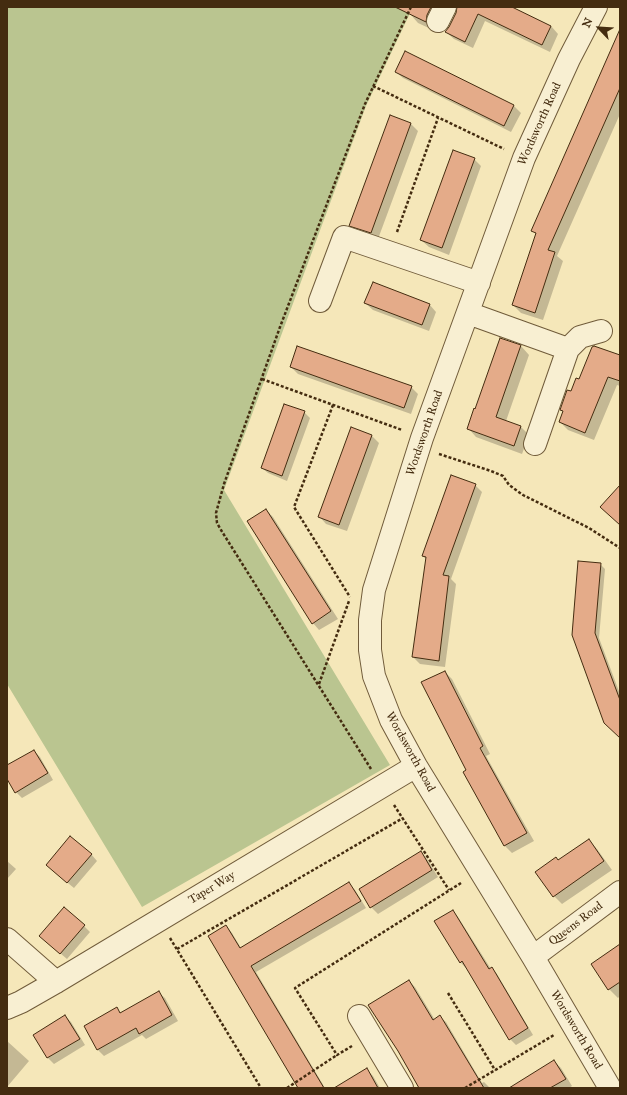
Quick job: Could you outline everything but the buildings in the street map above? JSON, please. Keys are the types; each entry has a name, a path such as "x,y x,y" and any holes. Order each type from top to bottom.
{"street":[{"name":"Wordsworth Road","path":"596,7 569,59 524,158 421,442 376,584 370,620 370,650 374,676 391,720 416,766 533,957 610,1088"},
{"path":"320,301 344,237 478,283"},
{"path":"468,313 568,349"},
{"path":"535,444 568,349 580,337 601,331"},
{"name":"Taper Way","path":"7,1008 21,1002 56,982 416,766"},
{"name":"Queens Road","path":"533,957 620,892"},
{"path":"7,939 56,982"},
{"path":"359,1016 402,1088"}],"path":[{"path":"411,7 365,104 262,379 224,484 216,513 217,522 318,685 449,890"},
{"path":"373,86 524,158"},
{"path":"390,253 438,118"},
{"path":"262,379 333,405 503,476 509,485 523,495 589,528 620,548"},
{"path":"333,405 294,507 350,597"},
{"path":"318,685 352,591"},
{"path":"177,950 403,818"},
{"path":"338,1055 295,988 480,871"},
{"path":"166,932 261,1088"},
{"path":"448,993 495,1070"},
{"path":"465,1088 572,1024"},
{"path":"288,1088 371,1035"}],"green space":[{"path":"7,7 413,7 366,106 224,490 390,765 142,907 7,684"}]}
